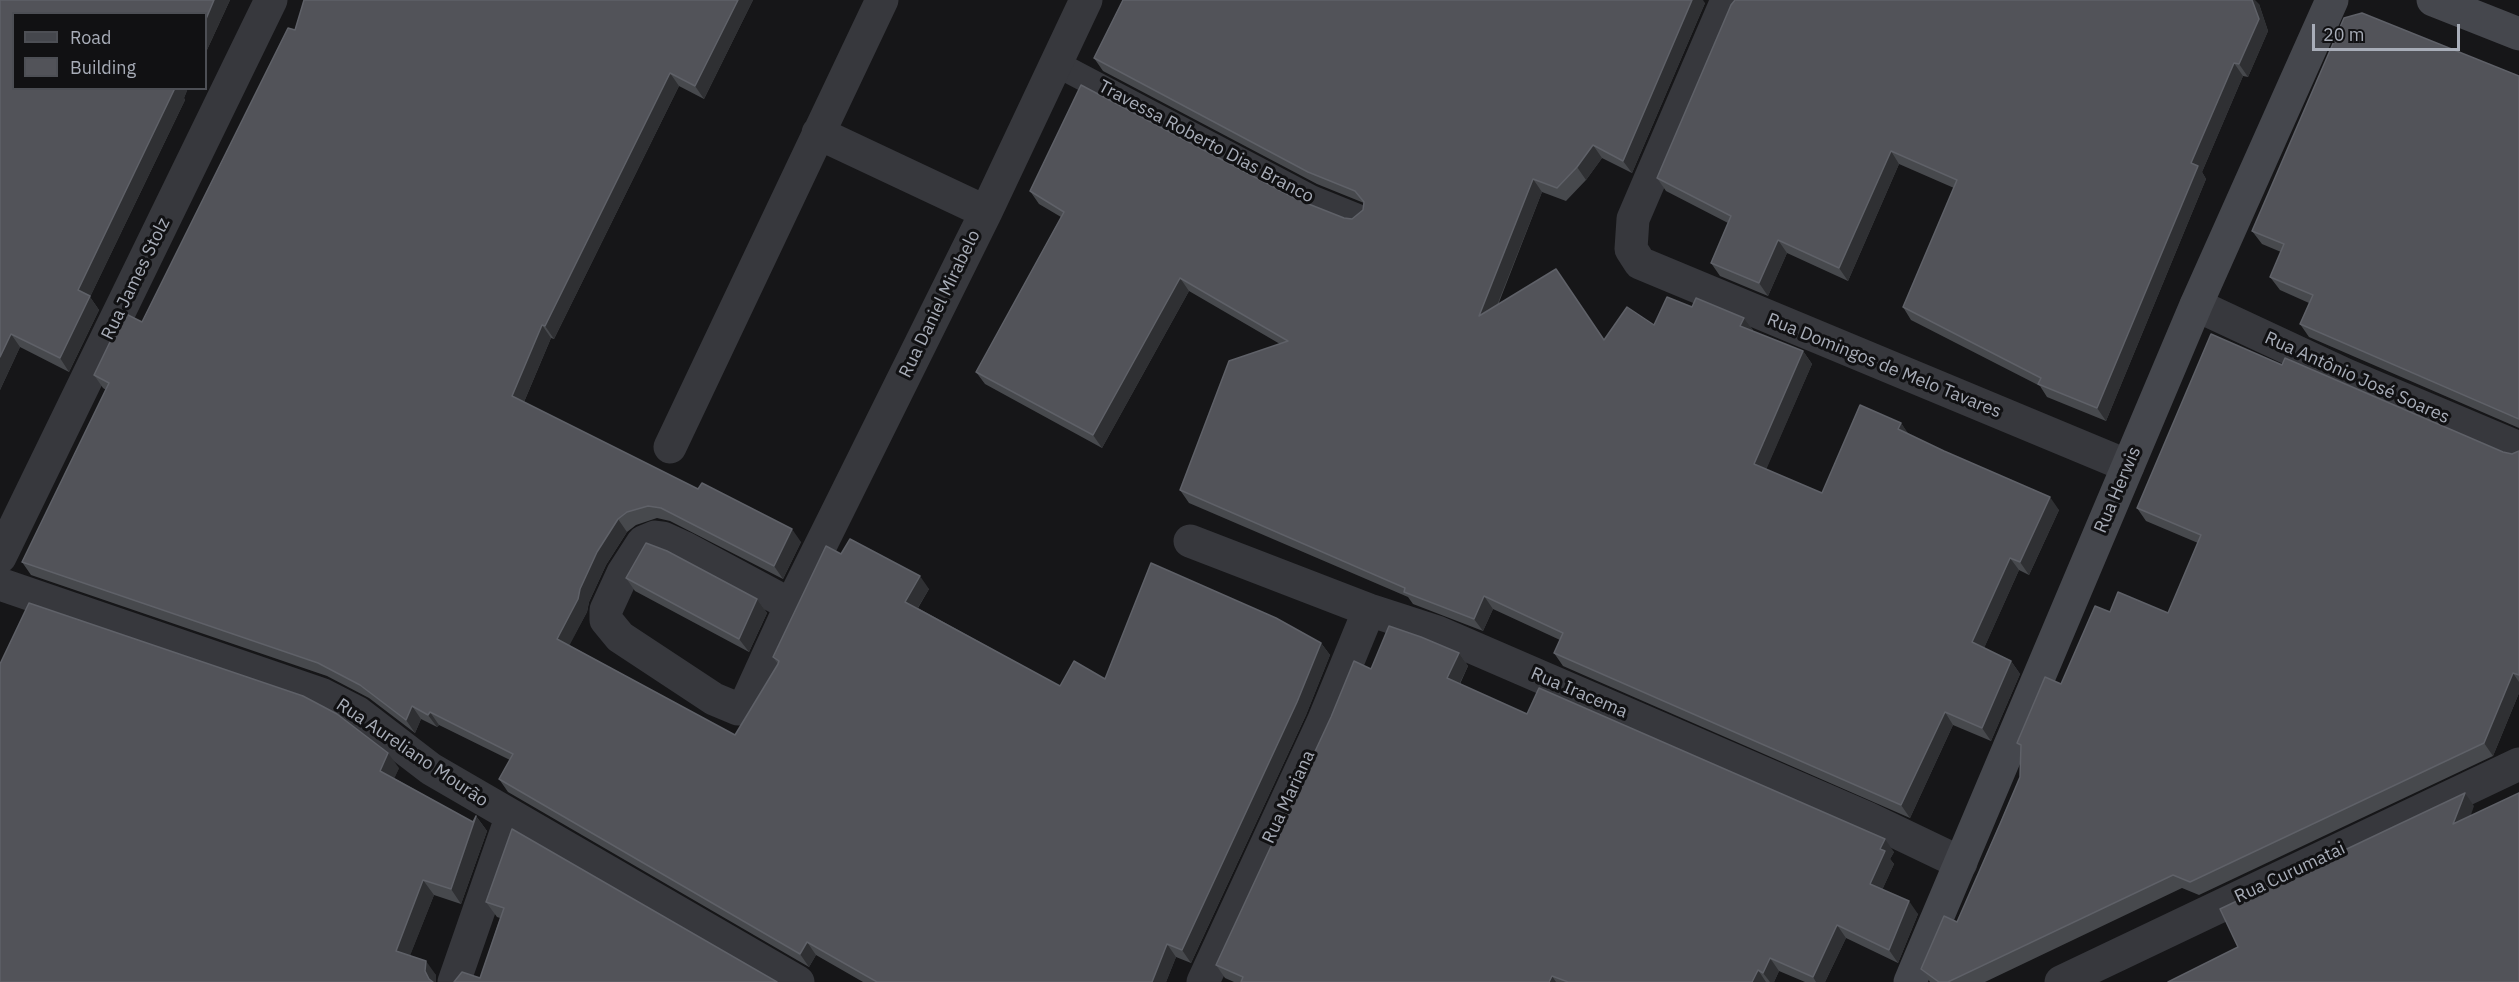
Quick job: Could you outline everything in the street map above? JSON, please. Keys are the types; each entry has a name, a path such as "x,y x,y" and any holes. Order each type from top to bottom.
{"main road":[{"name":"Rua Herwis","path":"1910,982 2196,305 2332,0"},
{"path":"2433,0 2519,34"}],"street":[{"name":"Rua James Stolz","path":"0,557 272,0"},
{"path":"670,447 882,0"},
{"name":"Rua Daniel Mirabelo","path":"790,605 685,548 663,537 655,537 643,542 623,573 606,610 606,620 620,637 714,699 738,710 747,699 790,605 986,212 1086,0"},
{"name":"Rua Domingos de Melo Tavares","path":"1727,0 1633,219 1631,249 1640,263 1676,280 2128,466"},
{"path":"818,133 986,212"},
{"name":"Rua Antônio José Soares","path":"2196,305 2346,375 2519,448"},
{"name":"Rua Iracema","path":"1190,541 1370,610 1437,632 1867,818 1961,863"},
{"name":"Rua Aureliano Mourão","path":"0,584 321,694 358,713 431,769 511,818 798,982"},
{"name":"Rua Mariana","path":"1203,982 1323,722 1370,610"},
{"name":"Rua Curumatai","path":"2061,982 2519,764"},
{"path":"454,982 511,818"}],"lane":[{"name":"Travessa Roberto Dias Branco","path":"1055,63 1311,198 1358,217"}],"building":[{"path":"0,0 214,0 207,17 207,12 12,12 12,90 174,90 78,290 90,296 60,358 11,334 0,357"},
{"path":"304,0 738,0 695,86 670,73 545,326 542,325 512,396 698,489 702,483 792,529 774,566 661,508 648,506 627,512 618,519 597,552 580,589 578,599 557,639 735,735 778,664 779,661 773,657 826,546 841,554 850,539 920,576 905,602 1060,686 1074,661 1105,679 1151,563 1276,618 1321,643 1297,702 1182,950 1167,944 1152,982 877,982 807,942 800,954 499,779 513,754 430,712 428,715 412,706 406,720 360,685 318,663 22,562 109,383 94,375 124,313 142,322 288,28 295,30"},
{"path":"1123,0 1692,0 1623,161 1593,145 1577,167 1557,188 1533,179 1479,316 1556,269 1604,340 1627,307 1654,325 1667,297 1692,307 1696,298 1744,318 1740,326 1803,351 1754,464 1822,493 1860,405 1901,423 1898,429 2050,497 2020,562 2010,558 1972,642 2011,661 1982,728 1945,712 1901,805 1554,653 1563,633 1484,596 1474,619 1404,592 1405,588 1180,490 1229,361 1288,341 1180,278 1093,435 976,372 1064,212 1030,191 1081,85 1296,199 1344,218 1352,219 1363,210 1364,202 1355,191 1308,172 1094,58"},
{"path":"1735,0 2252,0 2259,19 2239,64 2234,63 2191,163 2198,166 2097,408 2038,384 2041,378 1903,307 1957,180 1891,151 1839,268 1778,240 1759,283 1711,263 1731,216 1657,178"},
{"path":"2362,13 2519,76 2519,419 2300,324 2313,295 2270,277 2284,244 2252,231 2344,18"},
{"path":"2211,334 2282,365 2285,358 2503,452 2512,454 2519,451 2519,675 2513,673 2484,743 2190,882 2173,875 1948,982 1939,982 1921,969 1944,916 1957,922 2020,777 2021,745 2017,743 2045,677 2061,684 2095,606 2110,612 2118,592 2168,613 2201,535 2137,508"},
{"path":"646,543 667,551 757,599 739,639 626,578"},
{"path":"29,603 303,696 337,714 388,753 380,771 473,822 476,816 451,889 423,880 396,951 426,961 425,971 433,982 0,982 0,664"},
{"path":"1389,626 1459,653 1447,678 1527,714 1539,688 1885,839 1880,849 1885,851 1870,884 1909,901 1889,950 1837,925 1813,977 1770,958 1763,973 1758,970 1752,982 1568,982 1552,976 1549,982 1241,982 1243,977 1216,965 1331,717 1354,661 1371,669"},
{"path":"2465,793 2453,824 2519,793 2519,982 2168,982 2238,947 2220,909"},
{"path":"512,829 777,982 454,982 462,972 480,978 504,908 486,902"}]}
